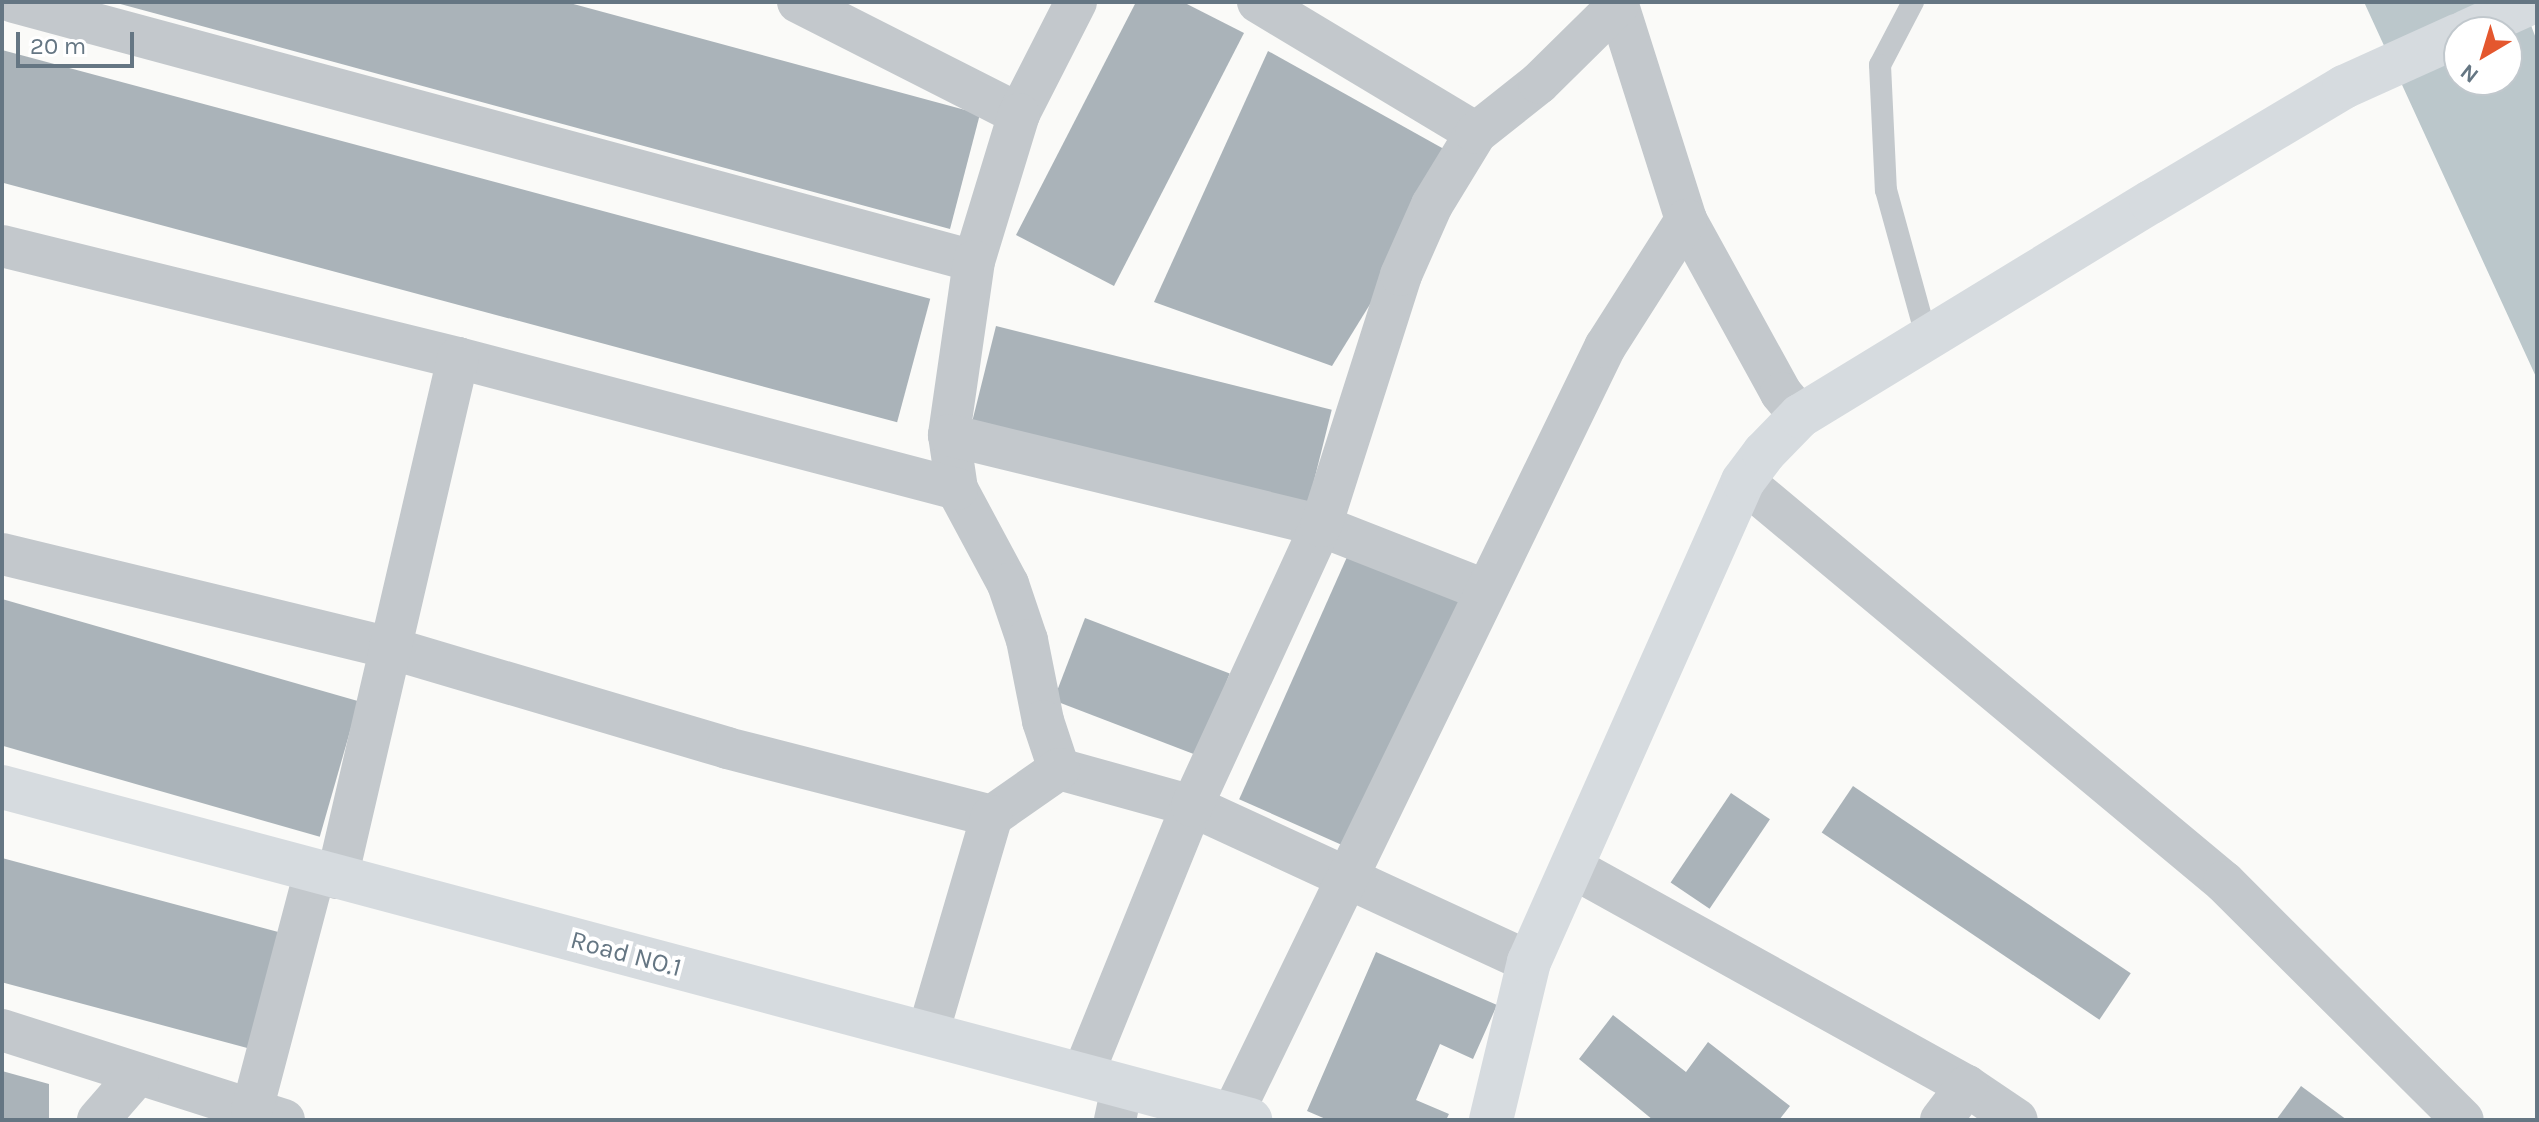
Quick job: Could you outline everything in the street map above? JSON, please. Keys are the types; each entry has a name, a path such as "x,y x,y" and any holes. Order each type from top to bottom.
{"main road":[{"path":"2501,16 2532,2"},
{"path":"1491,1120 1529,962 1575,869 1743,481 1800,416 2344,87 2443,42"},
{"name":"Road NO.1","path":"2,787 928,1033 1107,1093 1241,1116"}],"street":[{"path":"14,2 974,261"},
{"path":"798,2 1019,114"},
{"path":"1059,769 1008,584 957,489 949,435 974,261 1019,114 1076,2"},
{"path":"1258,2 1476,133"},
{"path":"1107,1093 1192,806 1321,526 1401,275 1432,205 1476,133 1539,83 1618,4 1686,220 1781,393 1800,416"},
{"path":"1241,1116 1345,876 1484,590 1605,347 1686,220"},
{"path":"2,246 458,358 957,489"},
{"path":"2,1030 268,1115 326,875 390,648 458,358"},
{"path":"949,435 1321,526 1484,590"},
{"path":"1743,481 2224,882 2463,1120"},
{"path":"2,554 390,648 727,748 992,816"},
{"path":"1059,769 1192,806 1529,962"},
{"path":"928,1033 992,816 1059,769"},
{"path":"1575,869 1967,1086 2017,1120"},
{"path":"98,1120 138,1074"},
{"path":"1941,1120 1967,1086"}],"lane":[{"path":"1913,2 1880,65 1886,190 1927,339"}],"shaded area":[{"path":"2364,2 2522,2 2537,41 2537,379"}],"building":[{"path":"113,2 566,2 980,114 950,229"},
{"path":"1136,2 1183,2 1244,33 1114,286 1016,235"},
{"path":"2,50 930,299 897,422 2,183"},
{"path":"1268,51 1460,158 1332,366 1154,302"},
{"path":"996,326 1332,410 1305,517 969,434"},
{"path":"1351,548 1463,598 1352,849 1239,799"},
{"path":"2,599 359,701 320,837 2,746"},
{"path":"1085,618 1230,674 1198,756 1053,700"},
{"path":"1853,786 2131,973 2099,1020 1822,832"},
{"path":"1731,793 1770,819 1710,909 1671,883"},
{"path":"2,858 280,933 249,1048 2,982"},
{"path":"1376,952 1497,1005 1473,1059 1440,1044 1416,1100 1449,1114 1446,1120 1328,1120 1307,1111"},
{"path":"1613,1015 1686,1072 1708,1042 1790,1106 1779,1120 1653,1120 1579,1059"},
{"path":"2,1071 49,1084 49,1120 2,1120"},
{"path":"2301,1086 2347,1120 2276,1120"}]}
